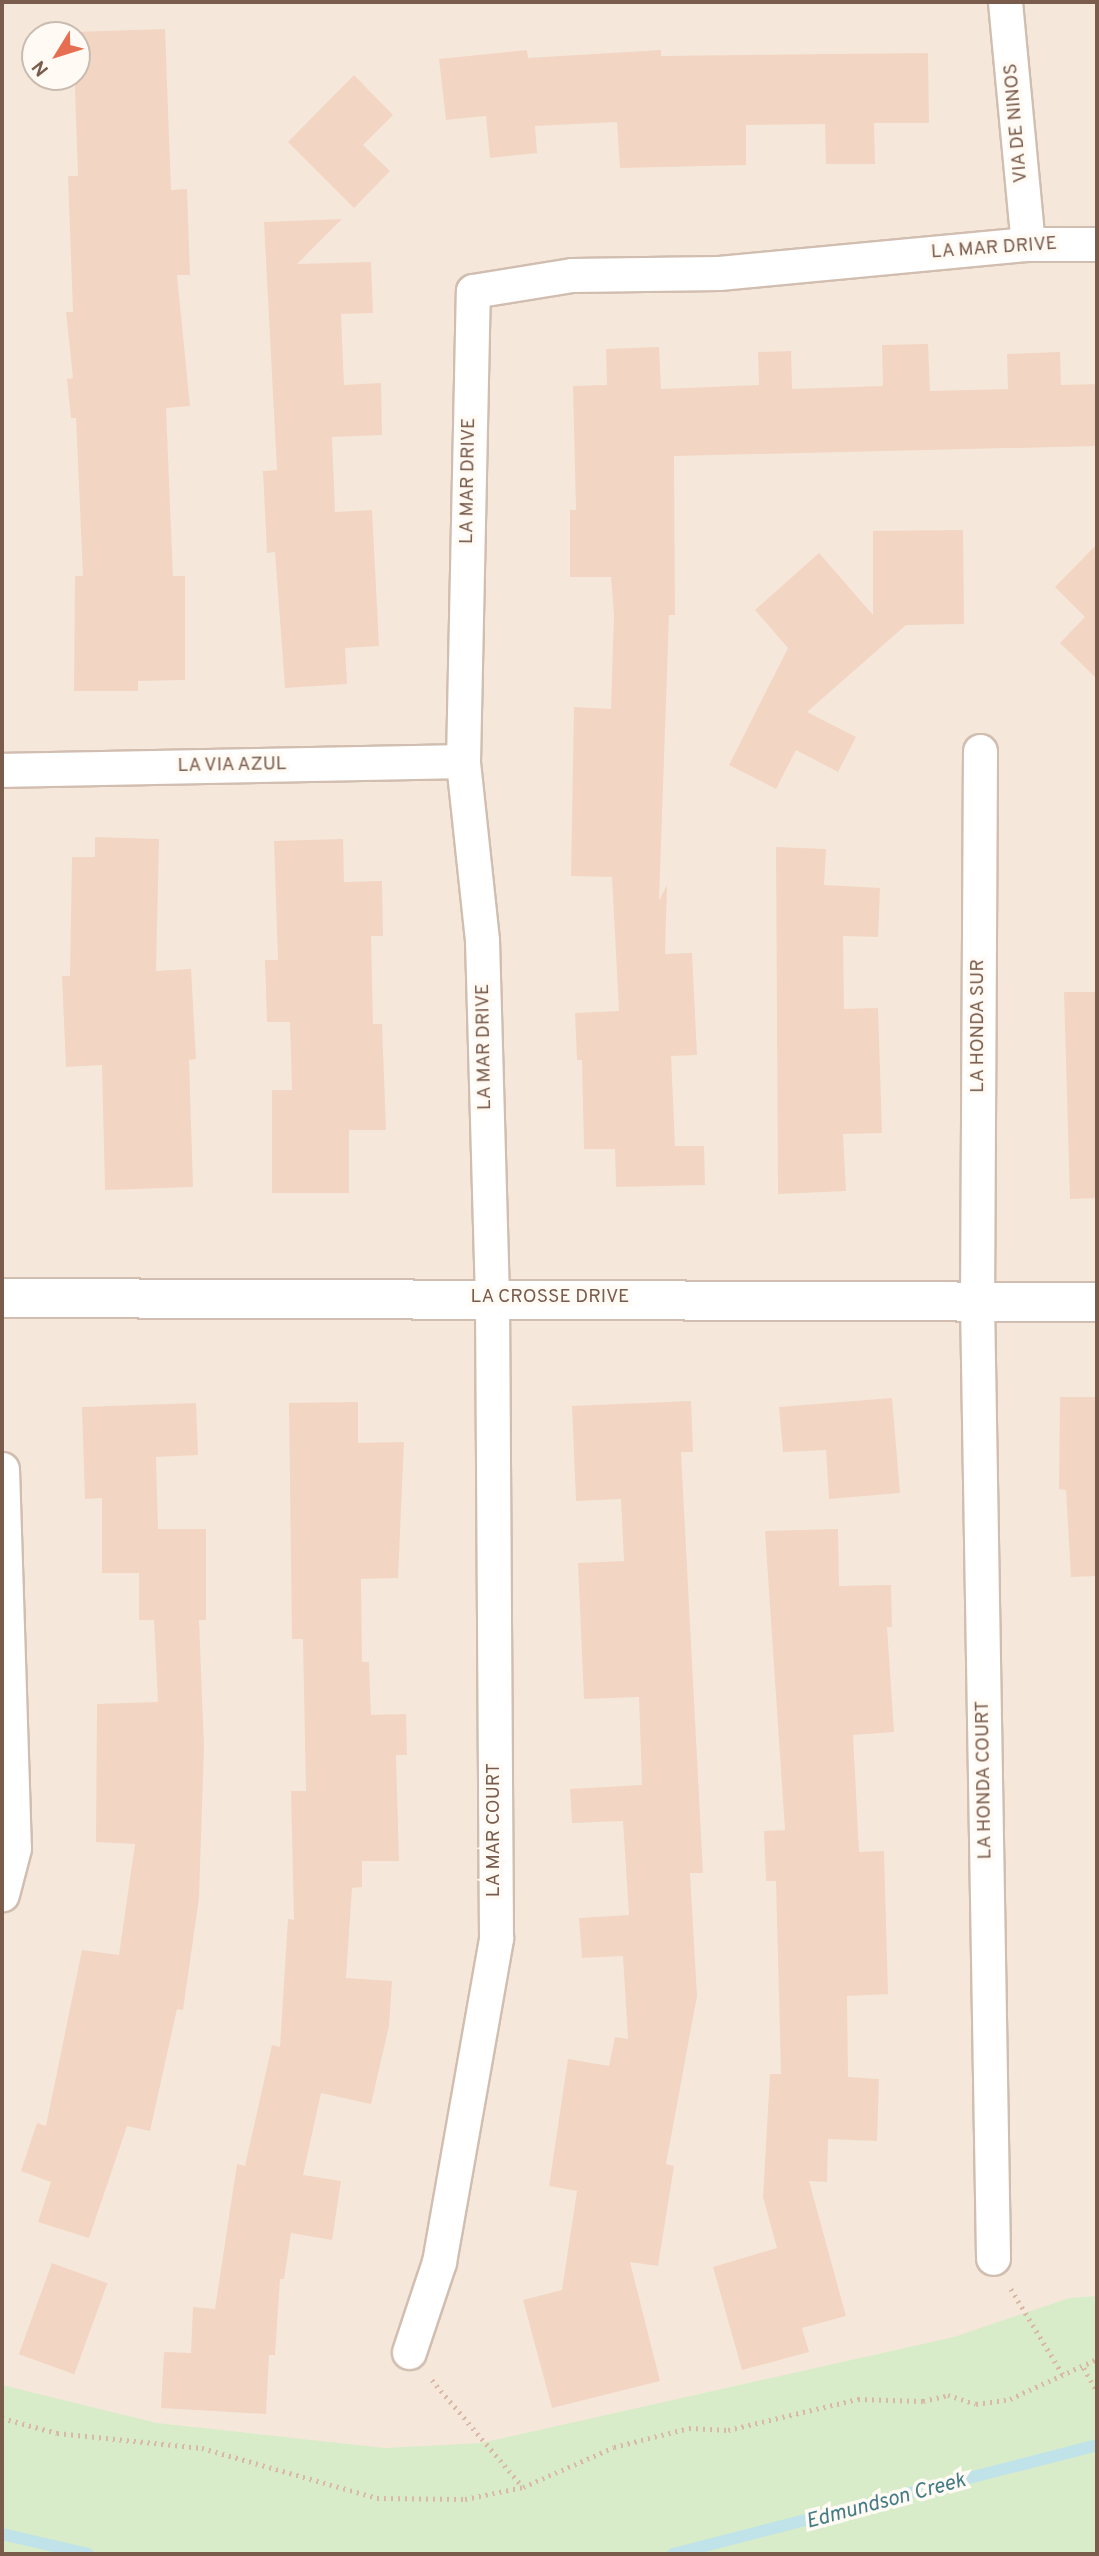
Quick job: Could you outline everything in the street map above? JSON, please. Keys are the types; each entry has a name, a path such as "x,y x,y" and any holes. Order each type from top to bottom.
{"street":[{"name":"VIA DE NINOS","path":"1005,2 1028,244"},
{"name":"LA MAR DRIVE","path":"492,1298 482,940 463,761 472,291 572,275 719,273 1028,244 1097,244"},
{"name":"LA HONDA SUR","path":"977,1301 980,751"},
{"name":"LA VIA AZUL","path":"2,770 463,761"},
{"name":"LA CROSSE DRIVE","path":"2,1298 1097,1302"},
{"name":"LA MAR COURT","path":"410,2352 439,2262 496,1938 492,1298"},
{"name":"LA HONDA COURT","path":"977,1301 993,2258"},
{"path":"2,1469 15,1848 2,1894"}],"path":[{"path":"993,2258 1063,2375"},
{"path":"410,2352 523,2487"},
{"path":"2,2418 57,2433 202,2448 377,2498 465,2499 523,2487 614,2447 689,2428 728,2430 858,2399 923,2401 948,2395 988,2403 1010,2399 1097,2360"},
{"path":"1084,2368 1097,2390"}],"shaded area":[{"path":"2,2 1097,2 1097,2427 2,2490"}],"green space":[{"path":"1097,2296 1097,2554 2,2554 2,2385 157,2423 385,2448 481,2443 954,2337 1069,2298"}],"building":[{"path":"165,29 171,190 187,189 190,275 177,275 190,406 166,408 173,576 185,576 185,680 138,681 138,691 74,691 75,576 83,576 76,418 71,418 67,379 73,378 66,312 73,312 68,176 78,176 75,91 91,91 91,31"},
{"path":"527,50 528,58 661,50 661,56 928,53 929,123 874,123 875,164 826,164 825,124 746,125 746,165 620,168 617,122 535,126 537,153 490,158 486,116 446,120 439,59"},
{"path":"354,75 393,115 363,145 390,171 354,208 288,142"},
{"path":"342,219 297,264 371,262 373,313 341,314 344,385 381,383 382,435 332,437 335,512 372,510 379,646 345,648 347,684 285,688 275,552 267,553 263,471 277,470 264,222"},
{"path":"928,344 930,391 1008,389 1007,354 1060,352 1061,385 1097,384 1097,446 674,456 675,615 669,615 659,901 667,885 665,954 692,953 697,1055 671,1056 675,1146 704,1146 705,1185 616,1187 615,1149 584,1149 582,1060 577,1060 575,1013 619,1011 612,877 571,876 574,707 611,709 614,615 611,577 570,577 570,510 576,510 573,386 607,385 606,349 659,347 661,389 759,385 758,352 791,351 792,389 883,386 882,345"},
{"path":"963,530 964,624 906,625 807,712 856,737 838,772 796,750 776,789 729,765 788,648 755,610 819,553 873,615 873,531"},
{"path":"1097,544 1097,679 1060,643 1085,617 1055,587"},
{"path":"95,837 159,839 156,971 191,969 196,1059 189,1060 193,1187 105,1190 102,1065 66,1067 62,976 70,976 72,857 95,857"},
{"path":"343,839 344,882 382,881 383,936 371,936 373,1024 382,1024 386,1130 349,1130 349,1193 272,1193 272,1090 292,1090 290,1022 267,1022 265,960 278,960 274,841"},
{"path":"776,847 826,849 824,885 880,888 878,937 843,936 844,1009 878,1008 882,1133 843,1134 846,1191 778,1194"},
{"path":"1064,992 1097,992 1097,1198 1070,1199"},
{"path":"1060,1397 1097,1397 1097,1576 1071,1577 1066,1490 1059,1489"},
{"path":"892,1398 900,1493 829,1499 826,1450 783,1452 779,1407"},
{"path":"691,1401 693,1452 681,1452 703,1873 690,1873 697,1996 666,2164 674,2166 658,2266 630,2262 660,2381 552,2408 523,2300 562,2290 577,2191 549,2186 568,2059 609,2066 615,2037 628,2039 623,1956 582,1958 579,1918 629,1915 623,1821 572,1823 570,1789 642,1785 639,1697 584,1699 578,1563 624,1561 621,1499 576,1501 572,1406"},
{"path":"358,1402 358,1443 404,1442 398,1578 361,1579 362,1662 369,1662 371,1715 406,1714 407,1755 396,1755 399,1861 362,1861 362,1887 352,1888 346,1978 392,1981 389,2026 371,2104 321,2093 303,2175 341,2181 332,2240 291,2233 284,2279 280,2279 275,2355 269,2355 266,2414 161,2408 164,2352 191,2353 193,2307 215,2309 237,2164 245,2166 272,2045 280,2047 288,1919 294,1920 291,1791 306,1791 303,1639 292,1639 289,1403"},
{"path":"196,1403 198,1455 156,1457 158,1529 206,1529 206,1620 199,1620 204,1747 199,1898 183,2010 177,2009 150,2131 127,2126 89,2238 38,2222 51,2182 21,2171 37,2123 46,2126 82,1950 119,1955 135,1844 96,1842 97,1704 158,1702 154,1620 139,1620 139,1573 102,1573 102,1498 85,1499 82,1407"},
{"path":"838,1529 839,1586 891,1585 892,1627 887,1627 894,1732 853,1735 859,1852 884,1851 888,1994 847,1996 848,2077 879,2079 877,2141 828,2139 827,2182 809,2181 846,2316 802,2328 809,2352 742,2370 713,2267 777,2248 763,2197 770,2074 781,2074 776,1881 766,1881 764,1831 785,1830 765,1531"},
{"path":"52,2263 107,2283 74,2374 19,2354"}],"waterway":[{"name":"Edmundson Creek","path":"673,2554 1097,2445"},
{"name":"Edmundson Creek","path":"2,2534 88,2554"}]}
